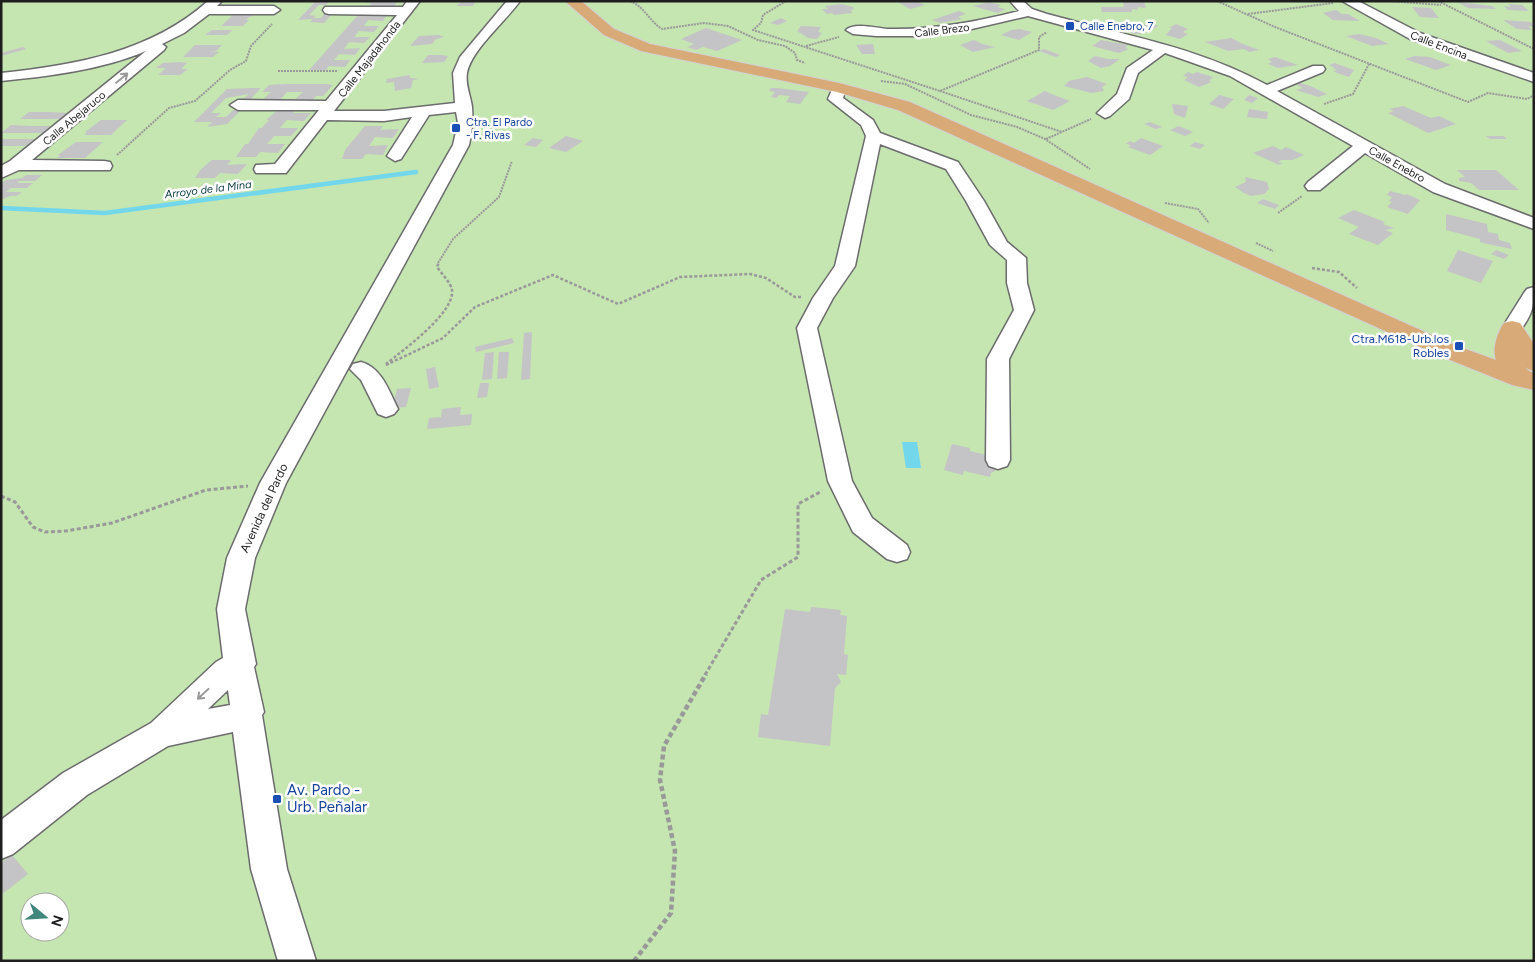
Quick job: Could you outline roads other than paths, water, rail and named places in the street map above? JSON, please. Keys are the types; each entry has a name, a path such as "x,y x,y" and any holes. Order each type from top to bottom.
{"main road":[{"path":"572,1 608,32 628,42 669,54 839,88 904,106 1446,350 1530,372"},
{"path":"588,1 619,30 636,40 669,54"},
{"path":"1512,328 1530,372"},
{"path":"1512,328 1505,352 1512,368 1530,372"},
{"path":"1446,350 1495,358 1505,352"}],"street":[{"name":"Calle Enebro","path":"1016,1 1028,12 1063,23 1165,47 1202,58 1267,90 1439,188 1534,224"},
{"name":"Calle Encina","path":"1348,1 1416,36 1534,78"},
{"path":"238,105 384,116 428,111 466,115 460,89 460,73 467,56 514,2"},
{"path":"1,77 44,72 122,54 154,42 180,29 210,6 274,10"},
{"path":"329,10 404,6"},
{"name":"Calle Majadahonda","path":"262,169 280,169 328,111 353,71 404,6"},
{"name":"Calle Brezo","path":"853,30 905,34 934,33 1028,12"},
{"name":"Calle Abejaruco","path":"1,173 16,165 180,29"},
{"path":"1105,113 1124,96 1132,71 1165,47"},
{"path":"122,54 136,55 145,59"},
{"path":"1267,90 1318,69"},
{"path":"839,88 835,99 868,123 874,136 845,266 823,298 807,328 840,481 862,525 897,552"},
{"path":"395,156 428,111 460,89"},
{"name":"Avenida del Pardo","path":"297,961 269,869 232,609 234,592 241,558 273,483 334,370 444,179 461,144 466,115"},
{"path":"874,136 952,166 999,245 1016,258 1017,283 1024,310 998,358 998,460"},
{"path":"1314,186 1364,146"},
{"path":"16,165 104,166"},
{"path":"1512,328 1534,293"},
{"path":"361,369 370,376 386,409"},
{"path":"1,842 75,784 162,733 227,671 241,664"},
{"path":"162,733 233,718 248,712"}],"water":[{"path":"902,442 917,442 921,468 906,468"}],"waterway":[{"name":"Arroyo de la Mina","path":"1,208 105,213 416,172"}],"place":[{"name":"Calle Enebro, 7","path":"1070,26"},
{"name":"Ctra. El Pardo - F. Rivas","path":"456,128"},
{"name":"Ctra.M618-Urb.los Robles","path":"1459,346"},
{"name":"Av. Pardo - Urb. Peñalar","path":"277,799"}]}
